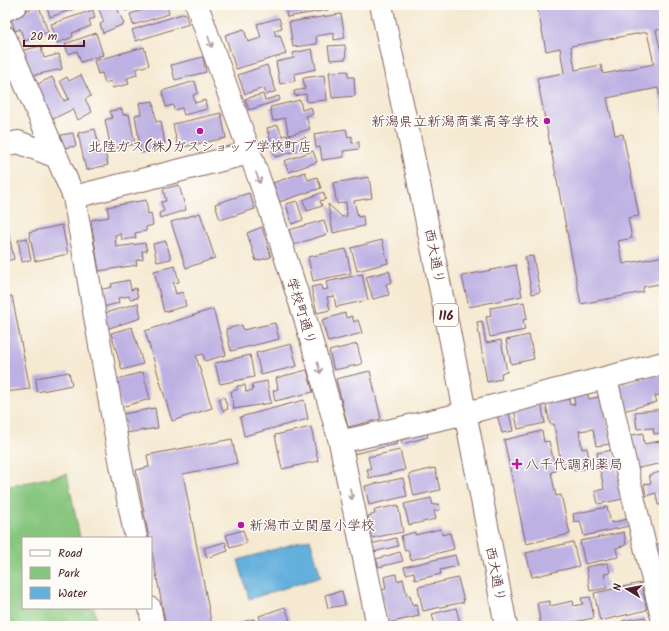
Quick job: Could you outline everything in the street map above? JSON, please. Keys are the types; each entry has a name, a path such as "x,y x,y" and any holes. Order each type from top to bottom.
{"main road":[{"path":"5,10 16,5"},
{"name":"学校町通り","path":"197,5 271,212 305,318 340,442 378,626"},
{"name":"西大通り","path":"381,5 420,182 506,626"},
{"path":"5,37 74,197 121,466 136,537"},
{"path":"5,145 18,142 57,157"},
{"path":"74,197 250,153"},
{"path":"340,442 466,414 664,363"},
{"path":"606,378 664,626"},
{"path":"150,609 153,626"}],"green space":[{"path":"67,474 80,537 22,537 22,609 94,609 97,626 5,626 5,487"}],"water":[{"path":"310,539 321,577 249,599 238,560"}],"building":[{"path":"46,5 73,5 74,9 50,17"},
{"path":"116,5 124,24 103,33 100,24 104,22 99,10"},
{"path":"123,5 142,5 125,11"},
{"path":"159,5 167,5 169,14 133,25 130,14"},
{"path":"285,5 327,5 328,10 287,17"},
{"path":"537,5 664,5 664,29 656,30 664,62 664,117 658,88 607,98 615,135 623,134 639,216 628,218 632,238 618,241 623,264 664,256 664,283 643,287 643,292 581,304 537,78 564,73 560,48 546,51","holes":["647,32 654,64 603,74 601,65 575,70 571,46"]},
{"path":"39,6 48,32 25,41 20,29 15,31 10,16"},
{"path":"93,10 95,18 89,20 91,26 72,33 73,37 57,43 51,24"},
{"path":"185,13 189,24 136,41 132,30"},
{"path":"341,14 345,38 334,40 334,33 316,36 317,44 293,47 289,22"},
{"path":"279,18 282,28 274,30 276,36 280,35 286,54 236,69 225,35 244,29 248,42 261,38 257,24"},
{"path":"96,33 103,55 81,62 77,51 68,54 65,44"},
{"path":"345,45 346,59 330,60 328,46"},
{"path":"41,46 44,58 59,54 62,69 30,76 20,51"},
{"path":"144,47 149,65 136,69 137,75 127,78 129,84 112,88 111,81 105,83 102,73 98,74 94,61"},
{"path":"312,49 316,69 294,74 295,81 280,84 276,62 294,58 293,53"},
{"path":"203,57 206,72 175,80 171,65"},
{"path":"267,65 276,91 266,95 264,88 245,94 238,75"},
{"path":"348,71 348,77 354,77 355,96 332,98 329,72"},
{"path":"81,75 91,96 85,99 92,112 78,120 73,109 51,120 34,86 52,77 64,101 69,99 60,81 67,77 69,81"},
{"path":"324,75 327,100 307,102 306,94 295,96 294,91 305,89 303,78"},
{"path":"195,81 198,93 193,95 195,103 205,100 207,109 184,115 182,108 174,110 173,105 166,107 162,91"},
{"path":"263,94 265,100 279,96 280,100 249,110 245,99"},
{"path":"300,100 302,110 311,107 313,114 306,116 310,129 289,135 285,118 273,121 270,107"},
{"path":"153,101 156,122 161,121 165,144 157,145 157,150 141,153 135,115 141,114 139,103"},
{"path":"122,109 123,115 129,114 135,144 111,149 105,120 112,118 110,111"},
{"path":"5,110 9,125 5,126"},
{"name":"北陸ガス(株)ガスショップ学校町店","path":"221,113 226,138 178,148 173,124"},
{"path":"278,125 282,136 287,135 289,142 305,137 308,147 275,157 267,128"},
{"path":"95,129 99,145 93,147 95,154 105,152 108,165 86,170 78,133"},
{"path":"346,129 348,137 352,136 352,143 359,142 359,149 343,151 344,157 322,160 320,147 316,148 314,134"},
{"path":"73,133 76,146 63,148 61,135"},
{"path":"313,151 317,162 289,172 284,161"},
{"path":"305,172 308,180 317,177 321,188 279,202 273,183"},
{"path":"369,177 372,198 354,201 358,217 363,216 364,226 333,233 328,204 342,217 347,216 346,202 337,204 333,183"},
{"path":"179,185 186,210 160,218 159,213 164,211 161,202 166,201 163,189"},
{"path":"323,192 326,199 320,201 322,206 307,211 303,200"},
{"path":"249,193 255,209 220,220 215,204"},
{"path":"146,200 148,214 151,213 153,225 146,227 146,231 135,233 136,238 122,240 121,234 115,235 116,247 145,243 147,251 142,251 143,259 136,260 137,265 99,271 91,220 109,217 107,207"},
{"path":"297,201 303,220 292,224 286,204"},
{"path":"200,213 215,258 186,268 171,222"},
{"path":"5,216 14,259 5,261"},
{"path":"324,220 328,234 293,245 289,230"},
{"path":"62,225 68,254 35,261 29,232"},
{"path":"262,227 271,257 256,261 247,233"},
{"path":"27,238 31,260 22,262 18,240"},
{"path":"382,240 388,263 357,271 351,248"},
{"path":"166,241 171,259 157,262 153,244"},
{"path":"346,249 351,273 313,281 308,257"},
{"path":"533,256 540,292 532,294 525,257"},
{"path":"516,265 522,296 469,307 462,276"},
{"path":"175,266 179,282 173,283 176,294 183,292 186,306 164,312 154,271"},
{"path":"389,271 392,282 386,284 389,295 373,299 366,277"},
{"path":"362,274 368,300 336,307 334,296 327,297 330,310 317,313 311,287 321,285 322,290 328,289 326,282"},
{"path":"129,280 131,290 136,288 138,298 130,299 129,296 118,298 119,303 103,307 99,290 112,287 111,284"},
{"path":"12,296 30,389 5,392 5,298"},
{"path":"524,302 527,319 523,320 525,330 490,337 486,317 491,316 490,308"},
{"path":"138,303 141,318 106,329 105,313"},
{"path":"213,309 226,355 205,361 203,354 196,356 212,408 172,421 145,331"},
{"path":"345,313 346,318 352,316 354,322 358,320 362,333 328,342 322,320"},
{"path":"482,321 486,343 501,340 507,372 501,373 502,379 487,382 477,322"},
{"path":"275,323 279,339 231,351 226,329 242,325 243,330"},
{"path":"132,327 143,364 122,370 111,333"},
{"path":"529,335 534,359 511,364 506,340"},
{"path":"291,344 297,366 261,375 256,353"},
{"path":"357,344 362,364 334,370 329,351"},
{"path":"250,355 254,377 220,384 215,363"},
{"path":"307,370 313,392 275,401 273,391 278,389 276,378"},
{"path":"370,371 381,419 348,427 336,379"},
{"path":"69,372 72,385 37,392 36,378"},
{"path":"143,372 150,399 121,407 114,380"},
{"path":"664,373 664,394 655,396 657,402 623,411 617,386"},
{"path":"267,381 271,403 234,409 231,391 237,390 237,386 245,385 246,392 253,390 252,384"},
{"path":"587,392 589,399 603,396 611,444 596,446 593,429 579,431 582,449 587,448 591,468 574,471 573,466 569,467 568,463 561,464 554,424 550,424 545,400 568,396 570,405 575,404 573,395"},
{"path":"224,397 228,409 223,411 219,399"},
{"path":"304,400 308,419 244,436 240,417"},
{"path":"541,403 545,423 518,429 514,409"},
{"path":"155,408 158,428 126,433 123,414"},
{"path":"664,409 664,433 654,434 653,428 637,429 635,412"},
{"path":"509,413 513,431 502,433 497,415"},
{"path":"311,427 318,461 282,469 275,435"},
{"path":"426,430 428,437 402,444 401,436"},
{"path":"542,431 544,442 549,441 556,471 551,472 556,496 561,495 570,534 526,544 504,440"},
{"path":"643,433 644,444 660,441 662,451 664,450 664,463 633,469 627,436"},
{"path":"395,436 397,444 353,454 352,446"},
{"path":"232,439 237,463 183,474 212,626 166,626 152,552 152,537 149,537 136,470 149,467 147,455"},
{"path":"400,450 405,470 369,478 367,469 371,469 368,457"},
{"path":"613,450 623,499 598,504 595,491 604,489 597,453"},
{"path":"435,468 440,490 414,496 409,474"},
{"path":"664,471 664,504 658,505 656,493 646,496 644,484 651,483 649,475"},
{"path":"403,478 407,496 369,505 365,486"},
{"path":"431,498 433,505 439,504 440,510 434,511 436,519 409,525 404,504"},
{"path":"398,505 403,532 371,538 368,516 375,514 374,510"},
{"path":"607,507 611,523 628,519 629,526 584,536 580,521 574,522 573,514"},
{"path":"441,529 442,535 450,533 454,549 411,560 408,550 405,551 401,536 415,532 415,535"},
{"path":"243,530 247,543 230,548 226,535"},
{"path":"624,532 626,545 616,548 618,557 585,564 580,541"},
{"path":"396,538 398,546 373,552 371,544"},
{"path":"225,542 228,551 207,558 204,548"},
{"path":"573,542 579,566 532,577 526,553"},
{"path":"664,543 664,550 654,552 652,545"},
{"path":"400,552 403,561 379,567 376,559"},
{"path":"455,555 458,566 440,570 441,574 415,580 414,572 406,574 404,567"},
{"path":"608,563 610,573 604,574 607,588 590,591 586,567"},
{"path":"396,574 397,581 403,579 407,596 410,595 412,605 417,604 419,616 388,623 380,590 386,589 384,577"},
{"path":"458,578 464,602 423,611 418,587"},
{"path":"641,583 647,610 600,621 594,593"},
{"path":"342,591 345,605 328,608 325,595"},
{"path":"590,597 594,618 554,626 541,626 537,603 550,601 550,606 573,601 574,606 583,604 581,598"},
{"path":"285,607 290,620 273,626 262,626 259,616"},
{"path":"456,608 461,626 435,626 432,614"},
{"path":"645,617 647,626 623,626 622,621"},
{"path":"254,619 256,626 239,626 238,623"},
{"path":"343,621 343,626 322,626 322,625"},
{"path":"596,623 596,626 583,626 583,625"}],"place":[{"name":"新潟県立新潟商業高等学校","path":"547,121"},
{"name":"北陸ガス(株)ガスショップ学校町店","path":"200,131"},
{"name":"八千代調剤薬局","path":"517,464"},
{"name":"新潟市立関屋小学校","path":"241,525"}]}
